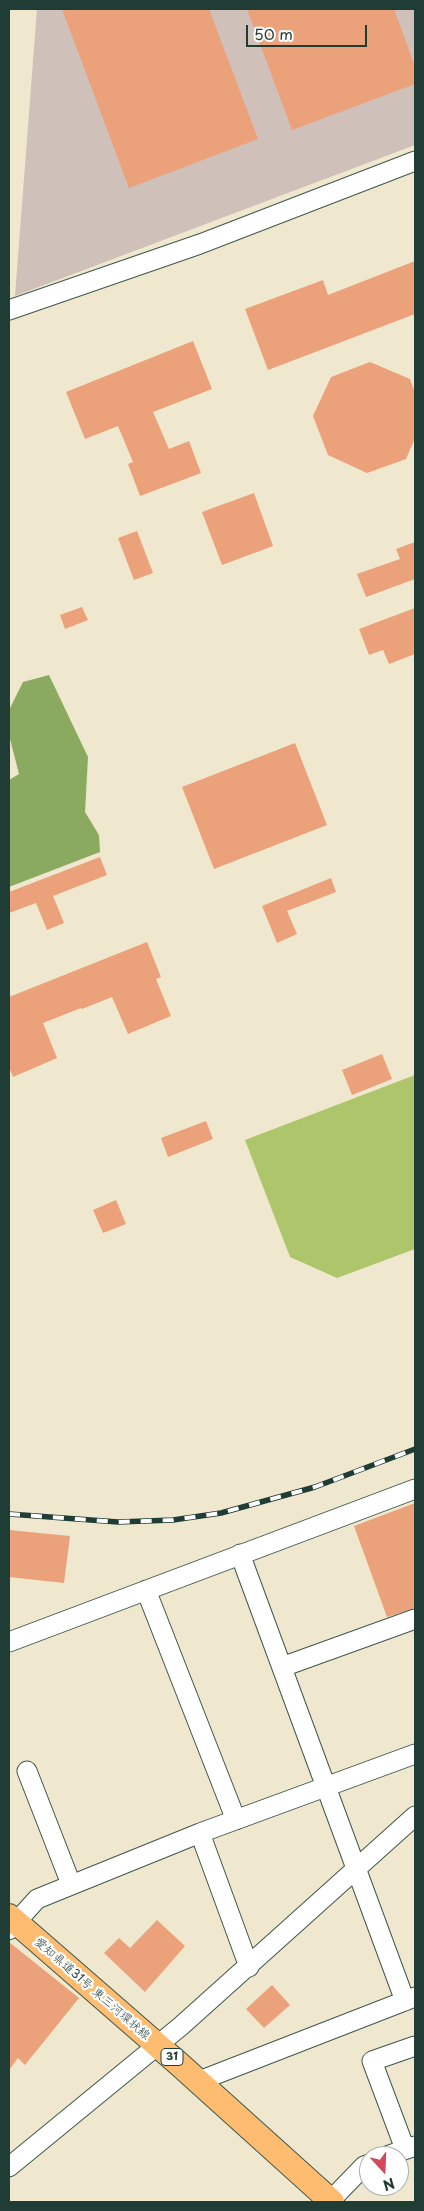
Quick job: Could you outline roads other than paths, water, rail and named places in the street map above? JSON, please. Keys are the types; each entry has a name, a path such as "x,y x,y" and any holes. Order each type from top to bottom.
{"main road":[{"name":"愛知県道31号 東三河環状線","path":"11,1922 199,2081 331,2202"}],"street":[{"path":"9,310 200,244 415,161"},
{"path":"9,1642 415,1489"},
{"path":"199,2081 410,1999 357,1870 240,1554"},
{"path":"146,1590 236,1820"},
{"path":"282,1667 415,1619"},
{"path":"11,1922 37,1898 200,1833 415,1754"},
{"path":"28,1771 71,1884"},
{"path":"9,2167 158,2046 249,1967 415,1816"},
{"path":"200,1833 249,1967"},
{"path":"410,2147 372,2061 415,2046"},
{"path":"331,2202 359,2171"}],"railway":[{"path":"9,1514 118,1522 173,1520 221,1513 315,1487 415,1449"}]}
